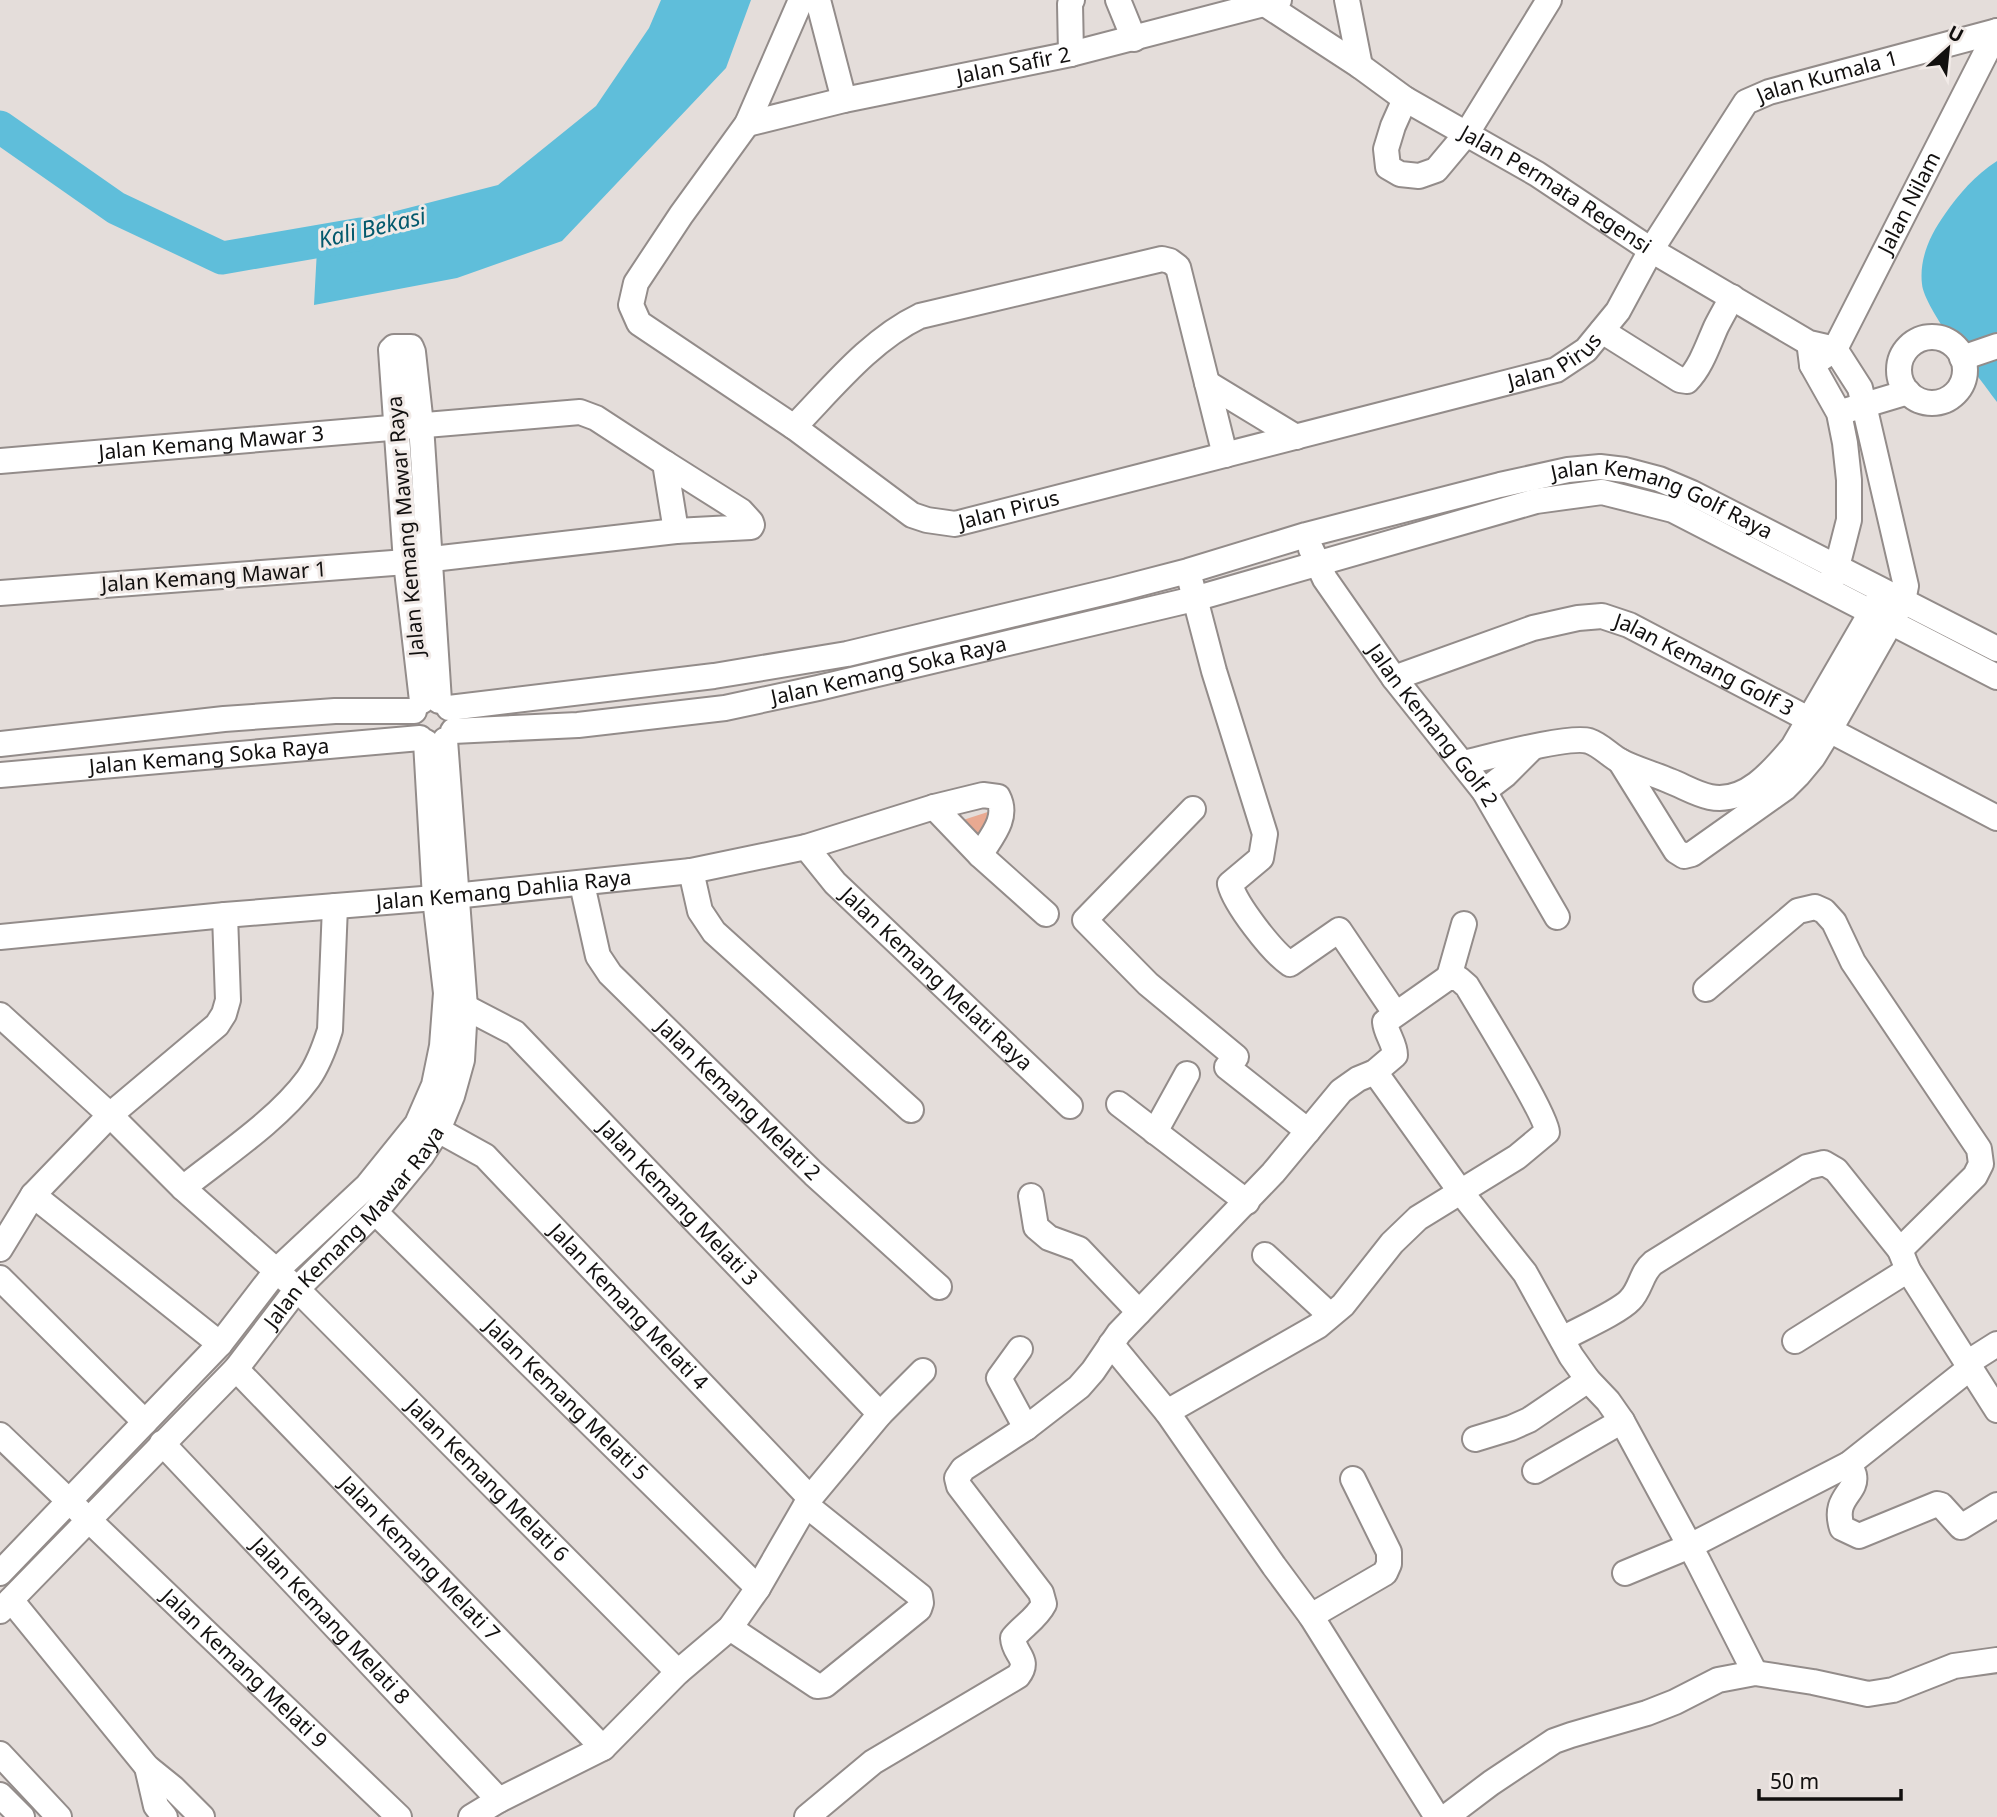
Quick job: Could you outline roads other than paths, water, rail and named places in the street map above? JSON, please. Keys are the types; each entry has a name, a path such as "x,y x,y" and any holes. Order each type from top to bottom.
{"street":[{"name":"Jalan Pirus","path":"802,0 747,124 636,283 631,305 639,323 794,427 912,515 927,520 955,524 1556,370 1586,350 1618,311 1651,250"},
{"path":"818,0 844,100"},
{"path":"1071,54 1072,0"},
{"path":"1118,0 1134,39"},
{"path":"1347,0 1360,66"},
{"path":"1405,99 1386,149 1388,167 1400,174 1419,176 1436,170 1467,134 1549,0"},
{"name":"Jalan Safir 2","path":"747,124 844,100 1071,54 1272,2"},
{"name":"Jalan Permata Regensi","path":"1272,2 1405,99 1537,174 1651,250 1732,297 1811,354"},
{"name":"Jalan Kumala 1","path":"1651,250 1746,102 1769,92 1997,31"},
{"name":"Jalan Nilam","path":"1811,354 1835,349 1997,31"},
{"path":"794,427 868,352 900,326 920,316 1162,259 1178,267 1225,455"},
{"path":"1602,331 1680,380 1687,381 1710,344 1732,297"},
{"path":"1936,338 1955,347 1979,352 1962,385 1948,399 1938,403 1918,400 1904,385 1899,367 1907,348 1916,341 1936,338"},
{"path":"1620,761 1676,851 1684,856 1692,854 1785,788 1798,775 1812,757 1819,726 1887,606 1906,586 1862,397 1835,349"},
{"name":"Jalan Kemang Mawar Raya","path":"0,1573 220,1344 277,1270 368,1186 417,1124 434,1085 442,1046 446,993 446,897 434,721 417,561 402,351"},
{"path":"1811,354 1835,405 1845,443 1849,520 1833,578"},
{"path":"1207,383 1296,437"},
{"path":"1835,405 1904,385"},
{"name":"Jalan Kemang Mawar 3","path":"0,461 580,412 596,418 665,463"},
{"path":"665,463 676,531"},
{"name":"Jalan Kemang Mawar 1","path":"0,593 417,561 676,531 751,527 751,522 741,511 665,463"},
{"name":"Jalan Kemang Golf Raya","path":"1306,535 1500,485 1568,470 1600,467 1625,470 1658,479 1692,493 1741,531"},
{"name":"Jalan Kemang Golf Raya","path":"1317,564 1536,502 1602,492 1741,531 1887,606 1997,677"},
{"name":"Jalan Kemang Golf 2","path":"1306,535 1325,579 1394,678 1484,792 1557,917"},
{"name":"Jalan Kemang Soka Raya","path":"0,775 434,721 847,654 1188,571 1306,535"},
{"name":"Jalan Kemang Soka Raya","path":"0,744 224,719 335,711 434,721 578,725 725,708 1195,599 1317,564"},
{"path":"1188,571 1214,671 1265,834 1261,858 1230,884 1233,894 1253,924 1290,964 1339,930 1395,1013"},
{"name":"Jalan Kemang Golf Raya","path":"1887,606 1997,649"},
{"name":"Jalan Kemang Golf 3","path":"1394,678 1533,628 1578,618 1602,616 1629,625 1997,818"},
{"path":"1463,763 1532,748 1588,740 1620,761 1709,796 1726,798 1740,795 1758,782 1793,747 1819,726"},
{"path":"1484,792 1532,748"},
{"name":"Jalan Kemang Dahlia Raya","path":"0,937 691,872 806,847 983,794 998,797 1002,804 1002,818 980,855"},
{"path":"1726,798 1738,821"},
{"path":"934,807 980,855 1046,914"},
{"path":"1193,809 1085,920 1148,984 1236,1057 1227,1067 1308,1131"},
{"name":"Jalan Kemang Melati Raya","path":"806,847 835,883 1070,1106"},
{"path":"691,872 700,911 714,932 911,1110"},
{"name":"Jalan Kemang Melati 2","path":"582,884 598,956 610,974 814,1174 939,1287"},
{"name":"Jalan Kemang Mawar Raya","path":"6,1606 236,1369 297,1289 375,1212 422,1155 438,1130 452,1096 462,1060 465,1007 446,897"},
{"path":"183,1188 283,1108 310,1077 330,1030 335,906"},
{"path":"1706,989 1798,911 1815,907 1824,911 1835,922 1853,962 1979,1149 1981,1164 1975,1176 1904,1260 1795,1341"},
{"path":"0,1249 33,1195 110,1115 217,1025 228,1000 225,915"},
{"path":"807,1817 873,1762 1018,1676 1024,1668 1013,1638 1039,1613 1044,1604 1041,1593 959,1486 957,1478 971,1463 1026,1428 1079,1387 1139,1311 1247,1202 1341,1091 1358,1079 1375,1072 1395,1055 1385,1022 1449,977 1464,924"},
{"path":"1167,1412 1318,1326 1343,1305 1392,1243 1418,1218 1517,1157 1544,1135 1547,1127 1467,986 1459,979 1449,977"},
{"name":"Jalan Kemang Melati 3","path":"465,1007 515,1033 880,1414"},
{"name":"Jalan Kemang Melati 6","path":"0,1015 110,1115 183,1188 297,1289 678,1672"},
{"path":"1375,1072 1460,1191 1525,1273 1571,1356 1622,1421 1755,1673"},
{"path":"1155,1132 1187,1074"},
{"path":"1119,1104 1247,1202"},
{"name":"Jalan Kemang Melati 4","path":"438,1130 485,1156 808,1502 920,1596 919,1609 825,1685 817,1686 730,1628"},
{"path":"1562,1339 1625,1305 1639,1289 1646,1270 1653,1263 1807,1167 1824,1163 1836,1170 1904,1260 1995,1404"},
{"path":"33,1195 220,1344"},
{"path":"1031,1196 1036,1227 1049,1238 1079,1249 1139,1311"},
{"name":"Jalan Kemang Melati 5","path":"375,1212 758,1588"},
{"path":"1265,1255 1330,1315"},
{"path":"0,1278 145,1422"},
{"path":"1111,1344 1167,1412 1311,1616 1437,1817"},
{"path":"1625,1573 1690,1546 1849,1464 1997,1344"},
{"path":"1020,1349 999,1378 1026,1428"},
{"name":"Jalan Kemang Melati 7","path":"236,1369 604,1748"},
{"path":"471,1817 499,1800 604,1748 678,1672 730,1628 758,1588 808,1502 880,1414 923,1371"},
{"path":"1475,1439 1529,1420 1588,1380"},
{"path":"1535,1471 1622,1421"},
{"name":"Jalan Kemang Melati 9","path":"0,1435 399,1817"},
{"name":"Jalan Kemang Melati 8","path":"162,1443 499,1800"},
{"path":"1849,1464 1854,1476 1853,1484 1838,1515 1842,1528 1859,1536 1937,1504 1961,1527 1997,1505"},
{"path":"1311,1616 1385,1573 1389,1564 1389,1552 1353,1479"},
{"path":"6,1606 147,1767 173,1810"},
{"path":"1446,1817 1490,1783 1553,1741 1647,1713 1718,1680 1755,1673 1868,1694 1893,1690 1954,1666 1997,1660"},
{"path":"0,1754 45,1812"},
{"path":"0,1795 22,1817"}],"water":[{"path":"661,0 751,0 726,68 562,241 457,278 314,305 318,231 498,185 596,106 649,28"},
{"path":"1997,161 1997,402 1932,310 1922,284 1922,265 1930,239 1956,199 1982,172"}],"waterway":[{"name":"Kali Bekasi","path":"0,127 116,208 222,258 361,234"}]}
